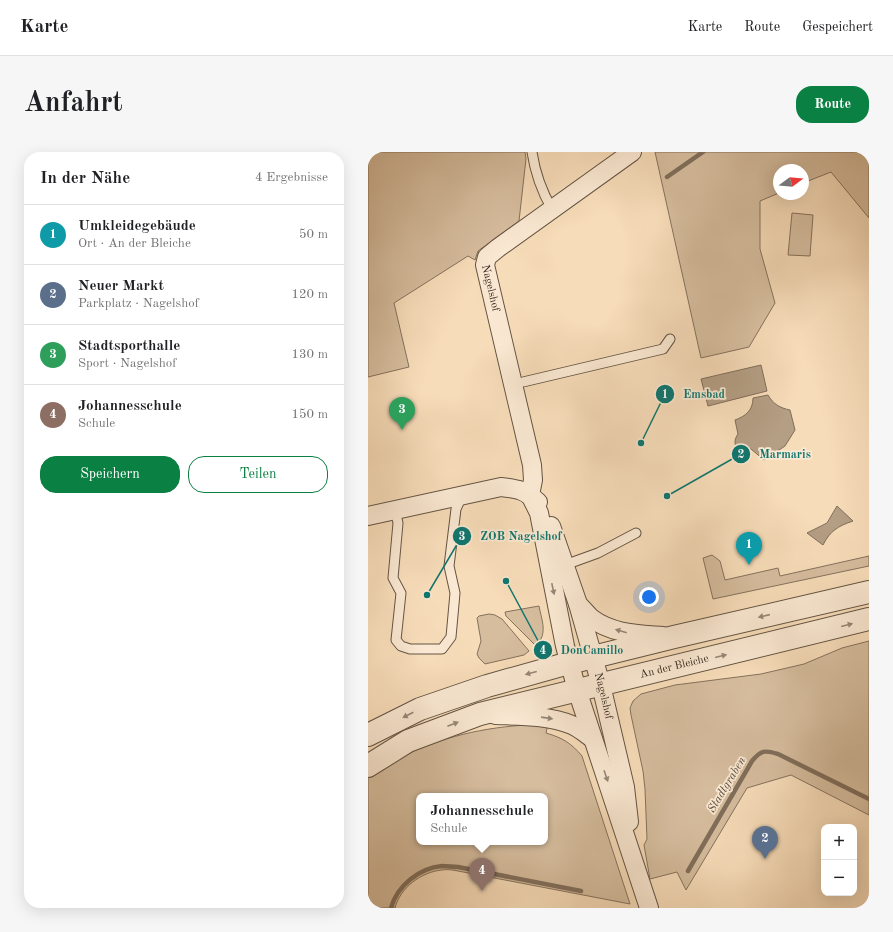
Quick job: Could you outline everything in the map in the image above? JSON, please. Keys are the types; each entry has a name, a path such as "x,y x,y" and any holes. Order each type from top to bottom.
{"street":[{"name":"Nagelshof","path":"530,495 533,480 532,465 485,265 487,257 632,152"},
{"name":"Nagelshof","path":"368,516 501,487 518,489 530,495 540,504 548,520 557,567 569,663 649,908"},
{"name":"Nagelshof","path":"557,567 578,604 601,684 625,787 634,861"},
{"path":"368,735 420,709 487,686 569,663 674,637 869,592"},
{"path":"578,604 591,618 607,627 628,633 674,637"},
{"name":"An der Bleiche","path":"368,766 408,741 480,714 869,619"},
{"name":"An der Bleiche","path":"480,714 533,716 554,719 573,726 593,739"}],"lane":[{"path":"532,152 545,198 552,209"},
{"path":"523,382 663,349 670,339"},
{"path":"395,510 398,528 393,578 402,593 396,640 401,646 410,649 442,649 451,637 455,593 449,566 456,509 462,496"},
{"path":"557,567 598,553 636,533"}],"shaded area":[{"path":"368,152 525,152 526,159 519,221 478,251 475,260 468,256 394,303 409,367 368,377"},
{"path":"655,152 869,152 869,218 831,172 809,181 809,164 773,164 773,196 760,201 760,249 775,303 749,347 701,358"},
{"path":"792,213 813,215 810,256 788,255"},
{"path":"761,365 767,391 708,406 701,379"},
{"path":"768,395 777,405 790,410 795,430 785,446 764,460 751,449 743,451 737,448 735,442 738,434 735,420 748,412 752,406 753,398"},
{"path":"837,506 853,521 835,530 823,545 807,533 827,523"},
{"path":"712,555 720,561 725,580 778,568 780,576 869,556 869,566 713,599 703,558"},
{"path":"539,606 543,622 543,632 540,641 536,646 506,616 505,612"},
{"path":"489,614 495,615 502,619 529,651 524,655 485,664 477,654 481,641 477,618 479,616"},
{"path":"869,641 869,815 791,775 747,788 686,890 677,872 650,879 644,845 647,839 643,771 630,708 633,701 641,694 675,685 761,674 804,664 842,648"},
{"path":"548,724 546,733 566,742 582,756 630,904 446,870 434,871 412,882 402,894 395,908 368,908 368,777 391,763 430,744 463,734 513,726"}],"waterway":[{"path":"667,177 703,152"},
{"name":"Stadtgraben","path":"688,871 752,761 761,753 770,752 778,754 869,799"},
{"name":"Stadtgraben","path":"391,908 398,892 417,874 433,867 442,866 458,867 581,891"}],"place":[{"name":"Stadtsporthalle","path":"402,430"},
{"name":"Emsbad","path":"641,443"},
{"name":"Marmaris","path":"667,496"},
{"name":"Umkleidegebäude","path":"749,565"},
{"name":"DonCamillo","path":"506,581"},
{"name":"ZOB Nagelshof","path":"427,595"},
{"name":"Neuer Markt","path":"765,859"},
{"name":"Johannesschule","path":"482,891"}]}
